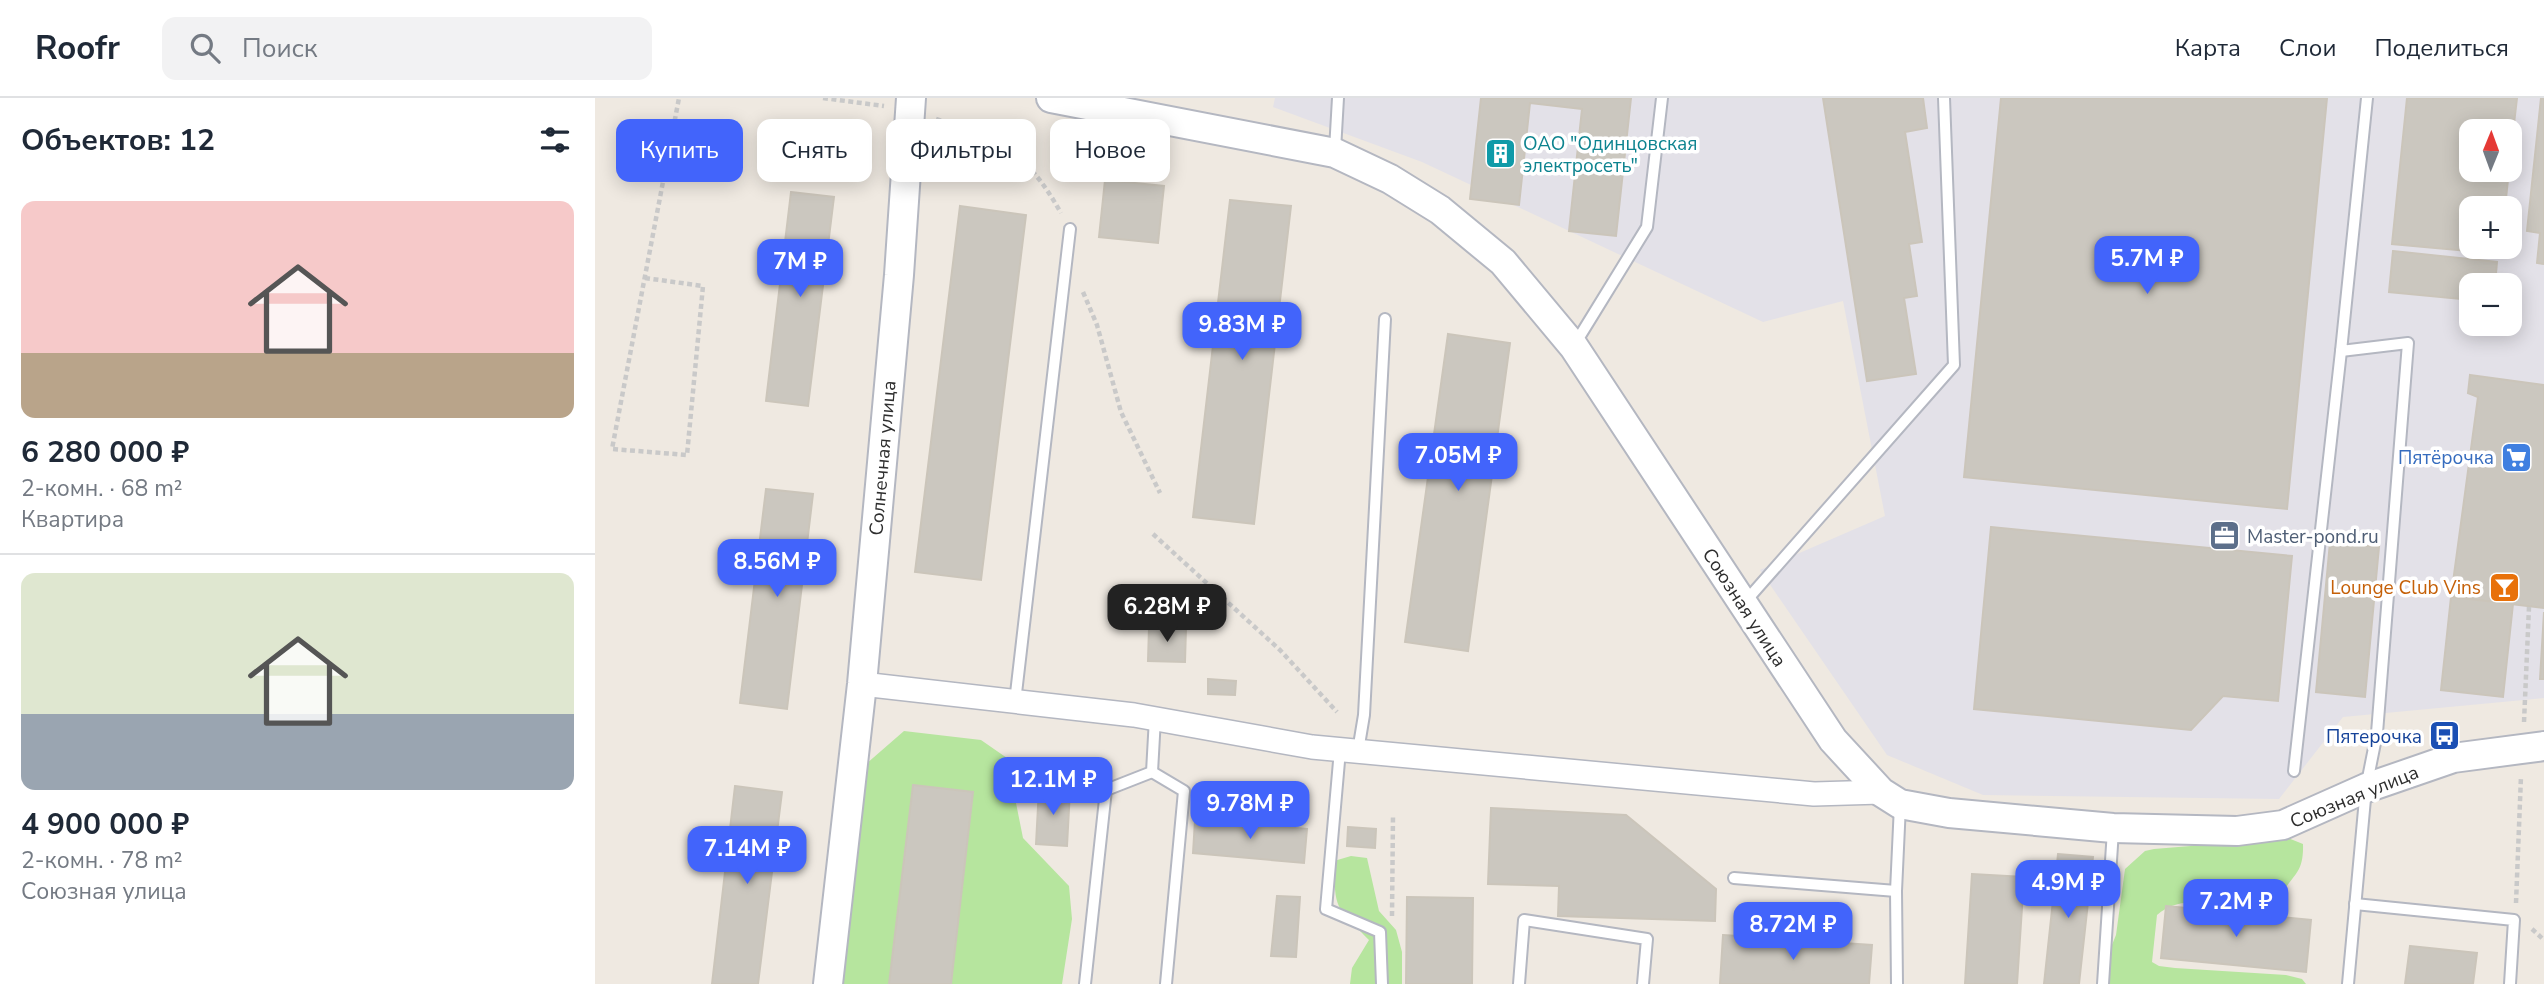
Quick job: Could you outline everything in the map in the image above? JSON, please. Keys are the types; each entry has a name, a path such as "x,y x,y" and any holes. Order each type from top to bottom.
{"street":[{"name":"Солнечная улица","path":"828,984 862,684 899,275 911,98"},
{"name":"Союзная улица","path":"1051,98 1335,153 1390,179 1450,219 1503,262 1574,347 1833,740 1891,798 1949,813 2113,828 2237,831 2283,825 2366,788 2453,758 2544,746"},
{"path":"862,684 1155,718 1349,750 1814,794 1891,798"}],"lane":[{"path":"1335,153 1338,98"},
{"path":"1574,347 1647,227 1662,98"},
{"path":"1744,604 1954,365 1944,98"},
{"path":"2294,771 2367,98"},
{"path":"1015,702 1062,278 1070,229"},
{"path":"1382,984 1380,932 1326,909 1349,750 1364,715 1385,320"},
{"path":"2341,351 2408,343 2377,733 2366,788 2349,984"},
{"path":"1152,772 1155,718"},
{"path":"1085,984 1106,790 1152,772"},
{"path":"1152,772 1184,791 1166,984"},
{"path":"1891,798 1897,984"},
{"path":"2103,984 2113,828"},
{"path":"1734,878 1896,891"},
{"path":"2355,904 2514,920 2510,984"},
{"path":"1518,984 1524,920 1647,939 1643,984"}],"path":[{"path":"645,278 703,286 687,455 612,449 679,98"},
{"path":"1036,175 1046,187 1070,229"},
{"path":"1062,278 1081,288 1097,325 1121,412 1160,493"},
{"path":"1153,534 1280,650 1337,712"},
{"path":"1392,923 1394,816"}],"shaded area":[{"path":"1275,98 2544,98 2544,698 2343,717 2279,799 1983,795 1887,755 1760,570 1885,516 1843,301 1763,322 1422,162 1273,107"}],"green space":[{"path":"904,731 981,740 1007,758 1023,838 1069,886 1072,919 1062,984 837,984 858,771"},
{"path":"2288,838 2303,844 2303,855 2299,869 2280,899 2264,908 2249,911 2187,903 2172,906 2157,915 2152,962 2159,966 2175,968 2286,975 2302,979 2306,984 2096,984 2116,935 2125,869 2145,851"},
{"path":"1351,856 1367,858 1379,911 1396,930 1402,952 1402,984 1350,984 1352,968 1369,940 1343,913 1335,890 1334,861"}],"building":[{"name":"ОАО \"Одинцовская электросеть\"","path":"1481,98 1631,98 1616,236 1569,231 1582,109 1530,103 1519,205 1470,199"},
{"path":"1823,98 1923,98 1927,128 1905,132 1922,242 1909,244 1917,296 1904,298 1916,374 1867,381"},
{"path":"2001,98 2327,98 2287,509 1964,477"},
{"path":"2407,98 2517,98 2515,119 2459,119 2459,182 2508,182 2506,196 2459,196 2459,250 2392,244"},
{"path":"2541,98 2544,98 2544,264 2537,263 2540,233 2527,231"},
{"path":"1105,182 1164,186 1158,243 1099,237"},
{"path":"791,192 834,197 808,406 766,401"},
{"path":"1230,200 1291,206 1254,524 1193,517"},
{"path":"960,206 1026,215 981,580 915,572"},
{"path":"2393,251 2497,262 2496,273 2459,273 2459,299 2389,292"},
{"path":"1448,334 1510,343 1468,651 1405,642"},
{"path":"2470,375 2544,385 2544,608 2451,597 2478,397 2468,393"},
{"path":"766,489 813,494 787,709 740,703"},
{"path":"1991,527 2292,556 2278,701 2223,696 2191,730 1974,709"},
{"path":"2330,542 2379,547 2365,697 2316,692"},
{"path":"2451,597 2513,604 2503,697 2441,690"},
{"path":"2544,612 2544,679 2540,679"},
{"path":"1149,627 1186,628 1185,662 1148,661"},
{"path":"1208,679 1236,681 1235,695 1208,694"},
{"path":"913,785 973,792 951,984 889,984"},
{"path":"735,786 782,792 758,984 712,984"},
{"path":"1039,788 1070,790 1067,846 1036,844"},
{"path":"1491,808 1626,815 1716,889 1715,921 1558,916 1559,886 1488,884"},
{"path":"1195,820 1307,829 1304,863 1193,853"},
{"path":"1348,827 1376,829 1375,848 1347,846"},
{"path":"2058,854 2093,857 2079,984 2044,984"},
{"path":"1972,874 2024,877 2017,984 1965,984"},
{"path":"1277,896 1300,897 1296,957 1271,956"},
{"path":"1407,897 1473,898 1472,984 1406,984"},
{"path":"2166,906 2311,920 2306,972 2161,958"},
{"path":"1723,935 1872,945 1869,984 1720,984"},
{"path":"2410,946 2477,953 2473,984 2405,984"}],"place":[{"name":"ОАО \"Одинцовская электросеть\"","path":"1500,154"},
{"name":"Пятёрочка","path":"2517,457"},
{"name":"Master-pond.ru","path":"2224,536"},
{"name":"Lounge Club Vins","path":"2504,587"},
{"name":"Пятерочка","path":"2445,736"}]}
